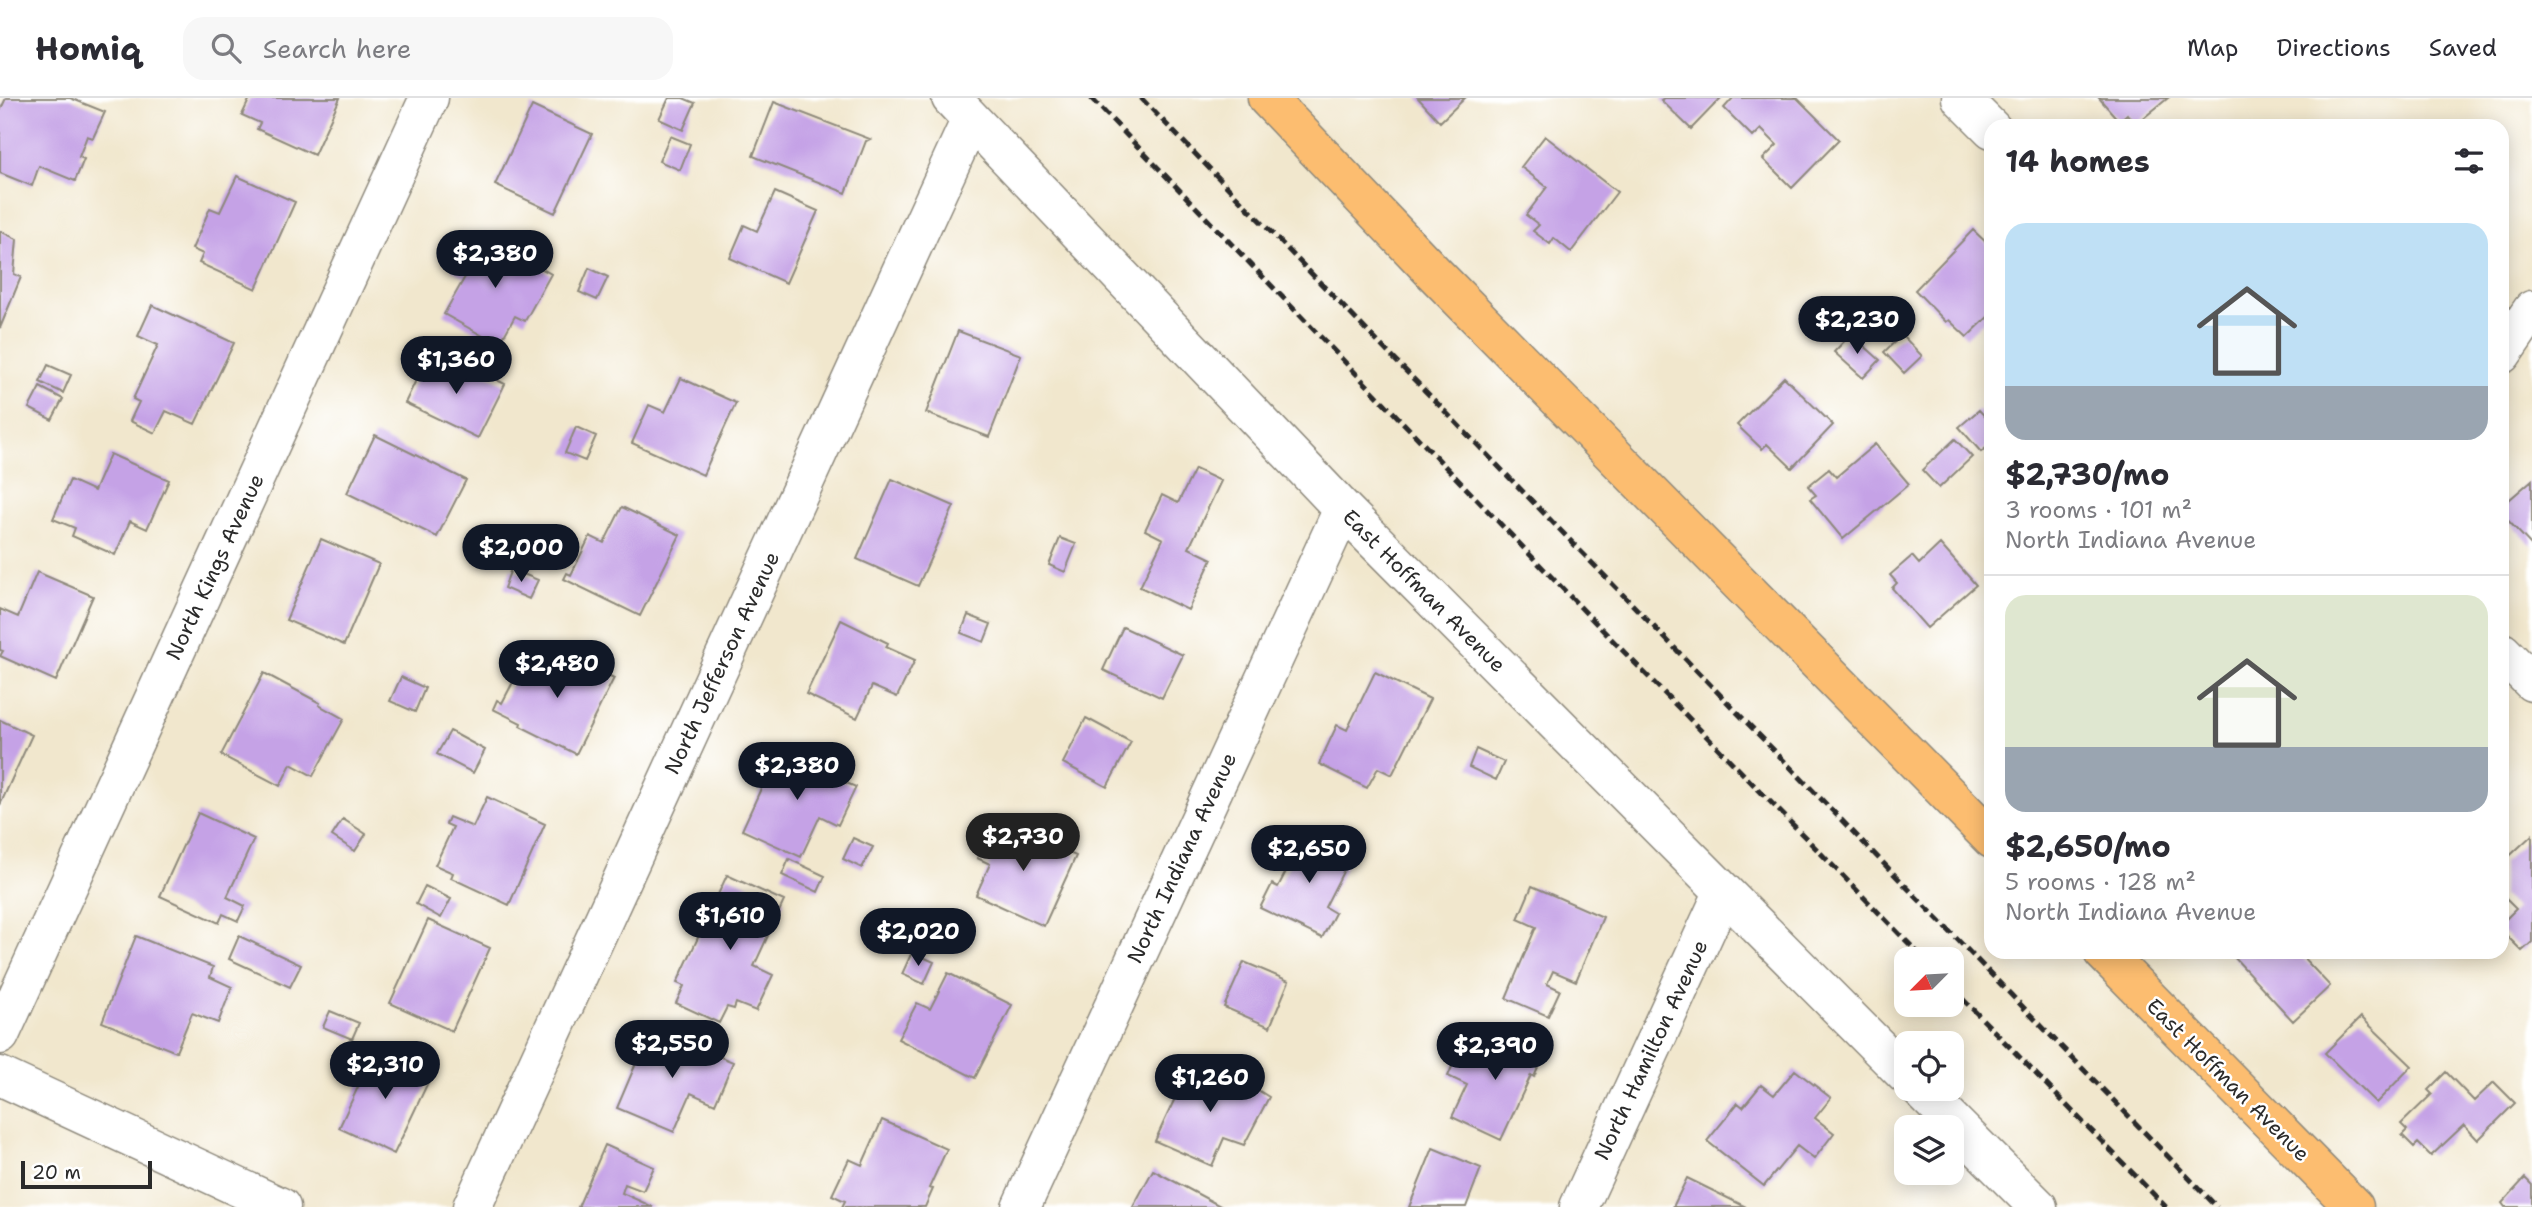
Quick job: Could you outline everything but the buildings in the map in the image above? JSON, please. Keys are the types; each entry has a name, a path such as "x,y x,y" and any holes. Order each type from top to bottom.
{"main road":[{"path":"1267,98 1435,274 1984,831"},
{"name":"East Hoffman Avenue","path":"2110,959 2354,1207"}],"street":[{"name":"North Kings Avenue","path":"0,1035 429,98"},
{"path":"1961,98 1984,121"},
{"name":"East Hoffman Avenue","path":"961,109 1343,509 1894,1063"},
{"name":"North Jefferson Avenue","path":"472,1207 961,109"},
{"path":"2509,344 2532,310"},
{"name":"North Indiana Avenue","path":"1021,1207 1343,509"},
{"path":"2509,659 2532,682"},
{"name":"North Hamilton Avenue","path":"1579,1207 1723,893"},
{"path":"0,1076 281,1207"},
{"path":"1932,1101 2038,1207"}],"railway":[{"path":"1091,98 1589,616 1912,947"},
{"path":"1141,98 2217,1207"},
{"path":"1964,1000 2166,1207"}]}
